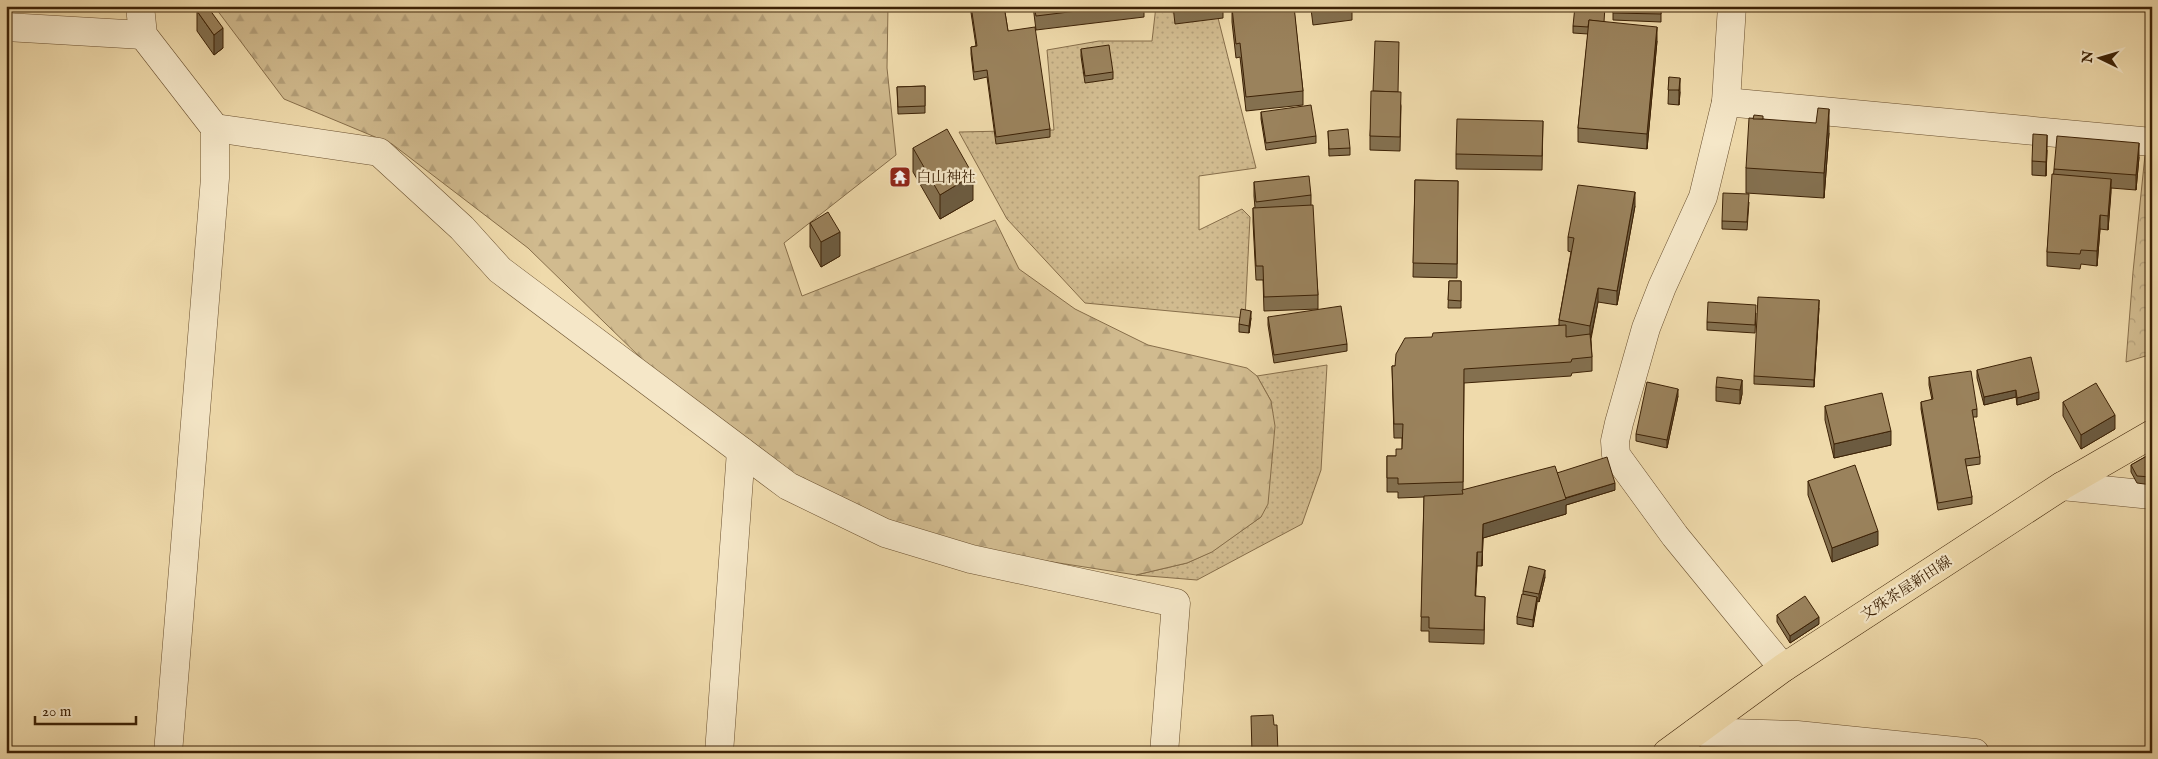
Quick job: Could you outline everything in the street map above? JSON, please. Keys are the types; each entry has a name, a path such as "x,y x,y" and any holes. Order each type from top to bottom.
{"main road":[{"name":"文殊茶屋新田線","path":"1667,753 1783,668 2062,486 2152,434"}],"street":[{"path":"140,6 143,35 215,128 215,178 168,753"},
{"path":"1732,6 1726,102 1703,197 1662,287 1646,328 1619,423 1615,441 1616,455 1675,536 1783,668"},
{"path":"6,27 143,35"},
{"path":"1726,102 2152,142"},
{"path":"215,128 379,152 462,228 500,270 788,486 885,533 971,559 1176,603 1164,753"},
{"path":"719,753 741,451"},
{"path":"2062,486 2152,495"},
{"path":"1696,732 1798,744 1976,753"}],"green space":[{"path":"214,6 888,6 887,68 896,155 784,243 802,296 995,220 1019,269 1075,309 1148,345 1247,368 1257,376 1271,401 1275,426 1268,504 1261,517 1212,552 1187,563 1136,575 1001,554 875,517 788,471 682,398 528,248 392,144 284,99"},
{"path":"1156,6 1249,6 1216,10 1256,168 1199,176 1199,230 1242,209 1250,217 1245,318 1085,303 1007,219 959,132 1054,130 1047,50 1099,41 1152,41"},
{"path":"2145,155 2152,156 2152,354 2126,362 2133,272"},
{"path":"1327,365 1321,470 1302,524 1197,580 1136,575 1187,563 1211,552 1261,517 1271,401 1257,376"}],"building":[{"path":"203,6 207,6 223,28 214,35 197,11"},
{"path":"971,6 1004,6 1008,31 1035,27 1050,129 996,137 987,70 974,72 971,47 977,46"},
{"path":"1034,6 1118,6 1036,16"},
{"path":"1175,6 1205,6 1175,10"},
{"path":"1238,6 1294,6 1303,91 1246,97 1240,43 1236,44 1232,8"},
{"path":"1312,6 1352,6 1313,11"},
{"path":"1575,6 1605,6 1604,22 1589,20 1588,27 1573,26"},
{"path":"1613,6 1661,6 1661,14 1613,13"},
{"path":"1589,20 1657,27 1647,134 1578,128"},
{"path":"1375,41 1399,42 1398,92 1373,91"},
{"path":"1109,45 1113,72 1085,76 1081,49"},
{"path":"1669,77 1680,78 1679,90 1668,90"},
{"path":"925,86 925,106 898,107 897,87"},
{"path":"1371,91 1401,92 1400,137 1370,136"},
{"path":"1311,105 1316,136 1266,143 1261,112"},
{"path":"1818,108 1829,109 1824,173 1746,168 1749,118 1816,123"},
{"path":"1754,115 1763,116 1763,119 1753,119"},
{"path":"1457,119 1543,121 1542,156 1456,154"},
{"path":"947,129 973,175 940,195 913,148"},
{"path":"1348,129 1350,148 1329,149 1328,131"},
{"path":"2033,134 2047,135 2046,162 2032,161"},
{"path":"2057,136 2139,143 2136,175 2054,169"},
{"path":"2052,174 2111,179 2108,216 2100,215 2097,251 2081,250 2080,254 2047,252"},
{"path":"1309,176 1311,195 1256,202 1254,182"},
{"path":"1415,180 1458,181 1457,264 1413,263"},
{"path":"1578,185 1635,192 1617,291 1598,288 1590,326 1559,320 1574,238 1568,237"},
{"path":"1723,193 1749,194 1747,222 1722,221"},
{"path":"1313,205 1318,295 1264,297 1263,266 1256,266 1253,208"},
{"path":"828,212 840,232 821,242 810,223"},
{"path":"1449,281 1461,281 1461,301 1448,300"},
{"path":"1758,297 1819,300 1814,380 1754,376"},
{"path":"1708,302 1756,305 1755,325 1707,322"},
{"path":"1341,306 1347,344 1274,355 1268,317"},
{"path":"1241,309 1251,311 1249,326 1239,324"},
{"path":"1566,325 1566,337 1590,334 1592,357 1572,359 1571,362 1464,369 1463,482 1398,484 1398,478 1387,478 1387,456 1396,456 1396,449 1402,449 1403,424 1394,424 1392,366 1395,366 1396,354 1405,338 1432,337 1433,333"},
{"path":"2031,357 2039,392 2017,398 2016,390 1984,397 1977,370"},
{"path":"1971,371 1977,409 1972,410 1980,457 1965,459 1972,497 1938,503 1921,402 1933,399 1929,377"},
{"path":"1717,377 1742,380 1740,390 1716,387"},
{"path":"1647,382 1678,389 1667,440 1636,434"},
{"path":"2096,383 2115,415 2081,435 2063,402"},
{"path":"1882,393 1891,431 1834,444 1825,406"},
{"path":"2152,453 2152,477 2137,476 2131,465"},
{"path":"1607,457 1615,483 1565,498 1557,473"},
{"path":"1855,465 1878,531 1832,548 1808,481"},
{"path":"1555,466 1566,499 1483,524 1482,552 1477,552 1475,596 1485,597 1484,630 1429,628 1429,617 1421,617 1424,496 1463,494 1462,490"},
{"path":"1529,566 1545,570 1539,594 1523,591"},
{"path":"1522,594 1537,597 1533,620 1517,617"},
{"path":"1805,596 1819,617 1790,636 1777,615"},
{"path":"1273,715 1274,725 1277,725 1278,753 1252,753 1251,716"}],"place":[{"name":"白山神社","path":"900,177"}]}
